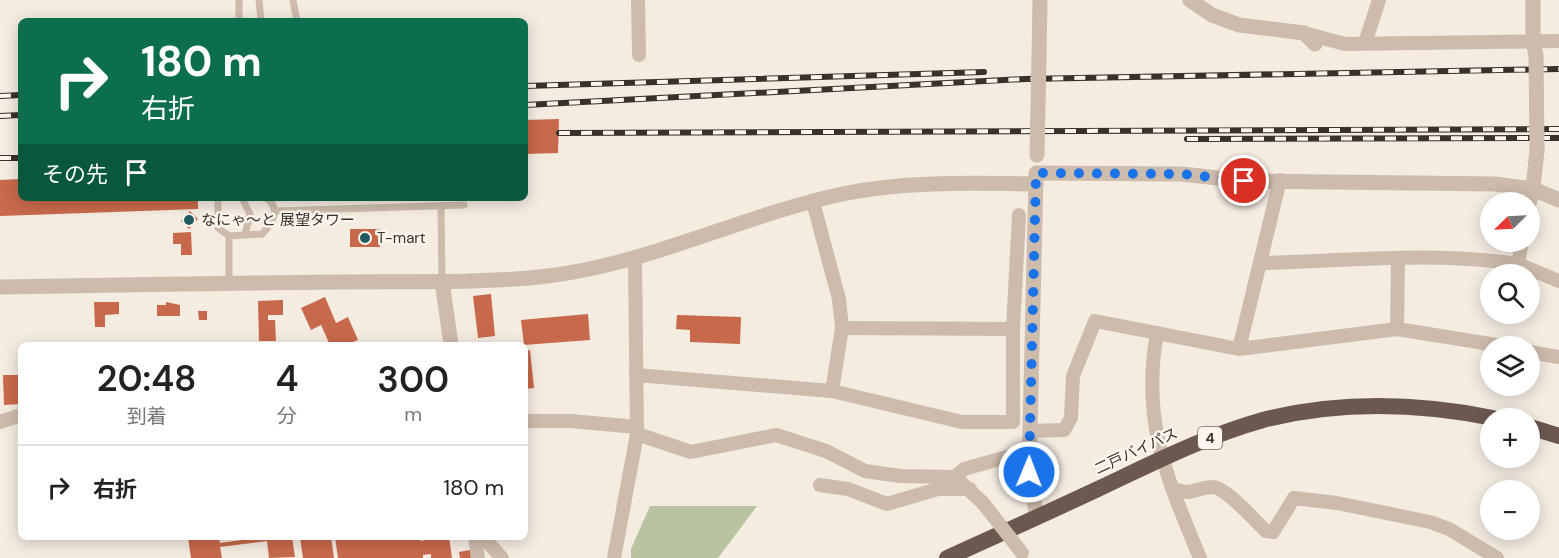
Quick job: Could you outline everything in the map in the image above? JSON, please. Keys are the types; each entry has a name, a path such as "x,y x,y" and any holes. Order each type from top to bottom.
{"highway":[{"name":"二戸バイパス","path":"947,558 1162,458 1224,433 1265,420 1331,409 1399,407 1435,409 1480,416"},
{"path":"1540,430 1559,436"}],"street":[{"path":"638,0 639,55"},
{"path":"1037,517 1029,472 1040,0"},
{"path":"1190,0 1212,15 1239,25 1345,44 1535,48 1559,41"},
{"path":"1365,43 1379,0"},
{"path":"1532,192 1537,150 1533,0"},
{"path":"0,287 442,281 548,276 635,260 813,202 891,187 950,183 1182,174 1244,181 1495,183 1520,192"},
{"path":"1239,349 1280,180"},
{"path":"1540,197 1559,200"},
{"path":"813,202 839,299 842,328 832,391"},
{"path":"636,375 832,391 962,422 1013,422 1013,329 1019,215"},
{"path":"1260,263 1488,259 1518,264 1520,252"},
{"path":"614,558 637,431 635,260"},
{"path":"1397,329 1398,260"},
{"path":"1540,273 1559,281"},
{"path":"442,281 451,342"},
{"path":"1030,431 1064,430 1071,418 1072,376 1095,321 1239,349 1397,329 1480,342"},
{"path":"842,328 1013,329"},
{"path":"1157,333 1151,369 1151,408 1162,458 1200,558"},
{"path":"1540,354 1559,357"},
{"path":"0,422 18,417"},
{"path":"528,421 570,421 637,431 692,452 776,435 826,451 865,471 900,476 955,477 983,503 1024,556"},
{"path":"955,477 964,469 1014,455"},
{"path":"820,485 848,489 887,504 938,489 970,489"},
{"path":"1172,488 1187,494 1211,487 1221,489 1266,531 1273,532 1294,498 1337,503 1430,522 1449,529 1497,558"},
{"path":"475,540 478,558"},
{"path":"486,540 502,558"}],"lane":[{"path":"239,0 239,18"},
{"path":"259,0 261,18"},
{"path":"293,0 296,18"},
{"path":"218,201 218,228 229,236 262,234 272,224 275,211 270,201"},
{"path":"244,201 250,214 245,235"},
{"path":"275,211 464,205"},
{"path":"441,206 442,281"},
{"path":"229,236 230,283"}],"green space":[{"path":"650,506 757,506 718,558 631,558 631,549"}],"building":[{"path":"559,119 558,153 528,154 528,120"},
{"path":"18,179 18,201 198,201 198,209 0,216 0,180"},
{"name":"なにゃ～と 展望タワー","path":"190,211 198,219 189,229 181,221"},
{"name":"T-mart","path":"350,229 380,229 380,247 350,247"},
{"path":"191,232 192,255 181,255 181,244 173,244 173,233"},
{"path":"491,294 495,336 478,338 473,296"},
{"path":"325,297 336,323 348,317 358,340 329,342 321,325 311,330 301,308"},
{"path":"283,300 283,315 268,315 268,320 275,320 276,341 259,341 258,301"},
{"path":"94,302 119,302 119,314 105,315 105,327 95,327"},
{"path":"166,302 180,305 180,316 157,316 157,305 166,305"},
{"path":"198,311 207,311 207,320 199,320"},
{"path":"588,314 590,340 528,345 528,342 524,342 521,320"},
{"path":"677,315 741,317 740,344 690,342 690,330 676,329"},
{"path":"528,350 530,350 534,388 528,389"},
{"path":"3,375 18,375 18,404 4,405"},
{"path":"188,540 220,540 220,543 242,540 292,540 295,557 269,558 267,541 220,547 222,558 191,558"},
{"path":"300,540 331,540 334,558 303,558"},
{"path":"335,540 449,540 452,558 431,558 431,554 423,555 423,558 338,558"},
{"path":"470,550 471,558 460,558 459,552"}],"railway":[{"path":"528,105 1025,79 1559,69"},
{"path":"528,86 984,72"},
{"path":"0,96 18,95"},
{"path":"0,116 18,115"},
{"path":"559,133 1559,129"},
{"path":"1187,139 1559,138"},
{"path":"0,158 18,158"}],"place":[{"name":"なにゃ～と 展望タワー","path":"189,220"},
{"name":"T-mart","path":"365,238"}],"route":[{"path":"1029,472 1036,173 1182,174 1244,181"}]}
